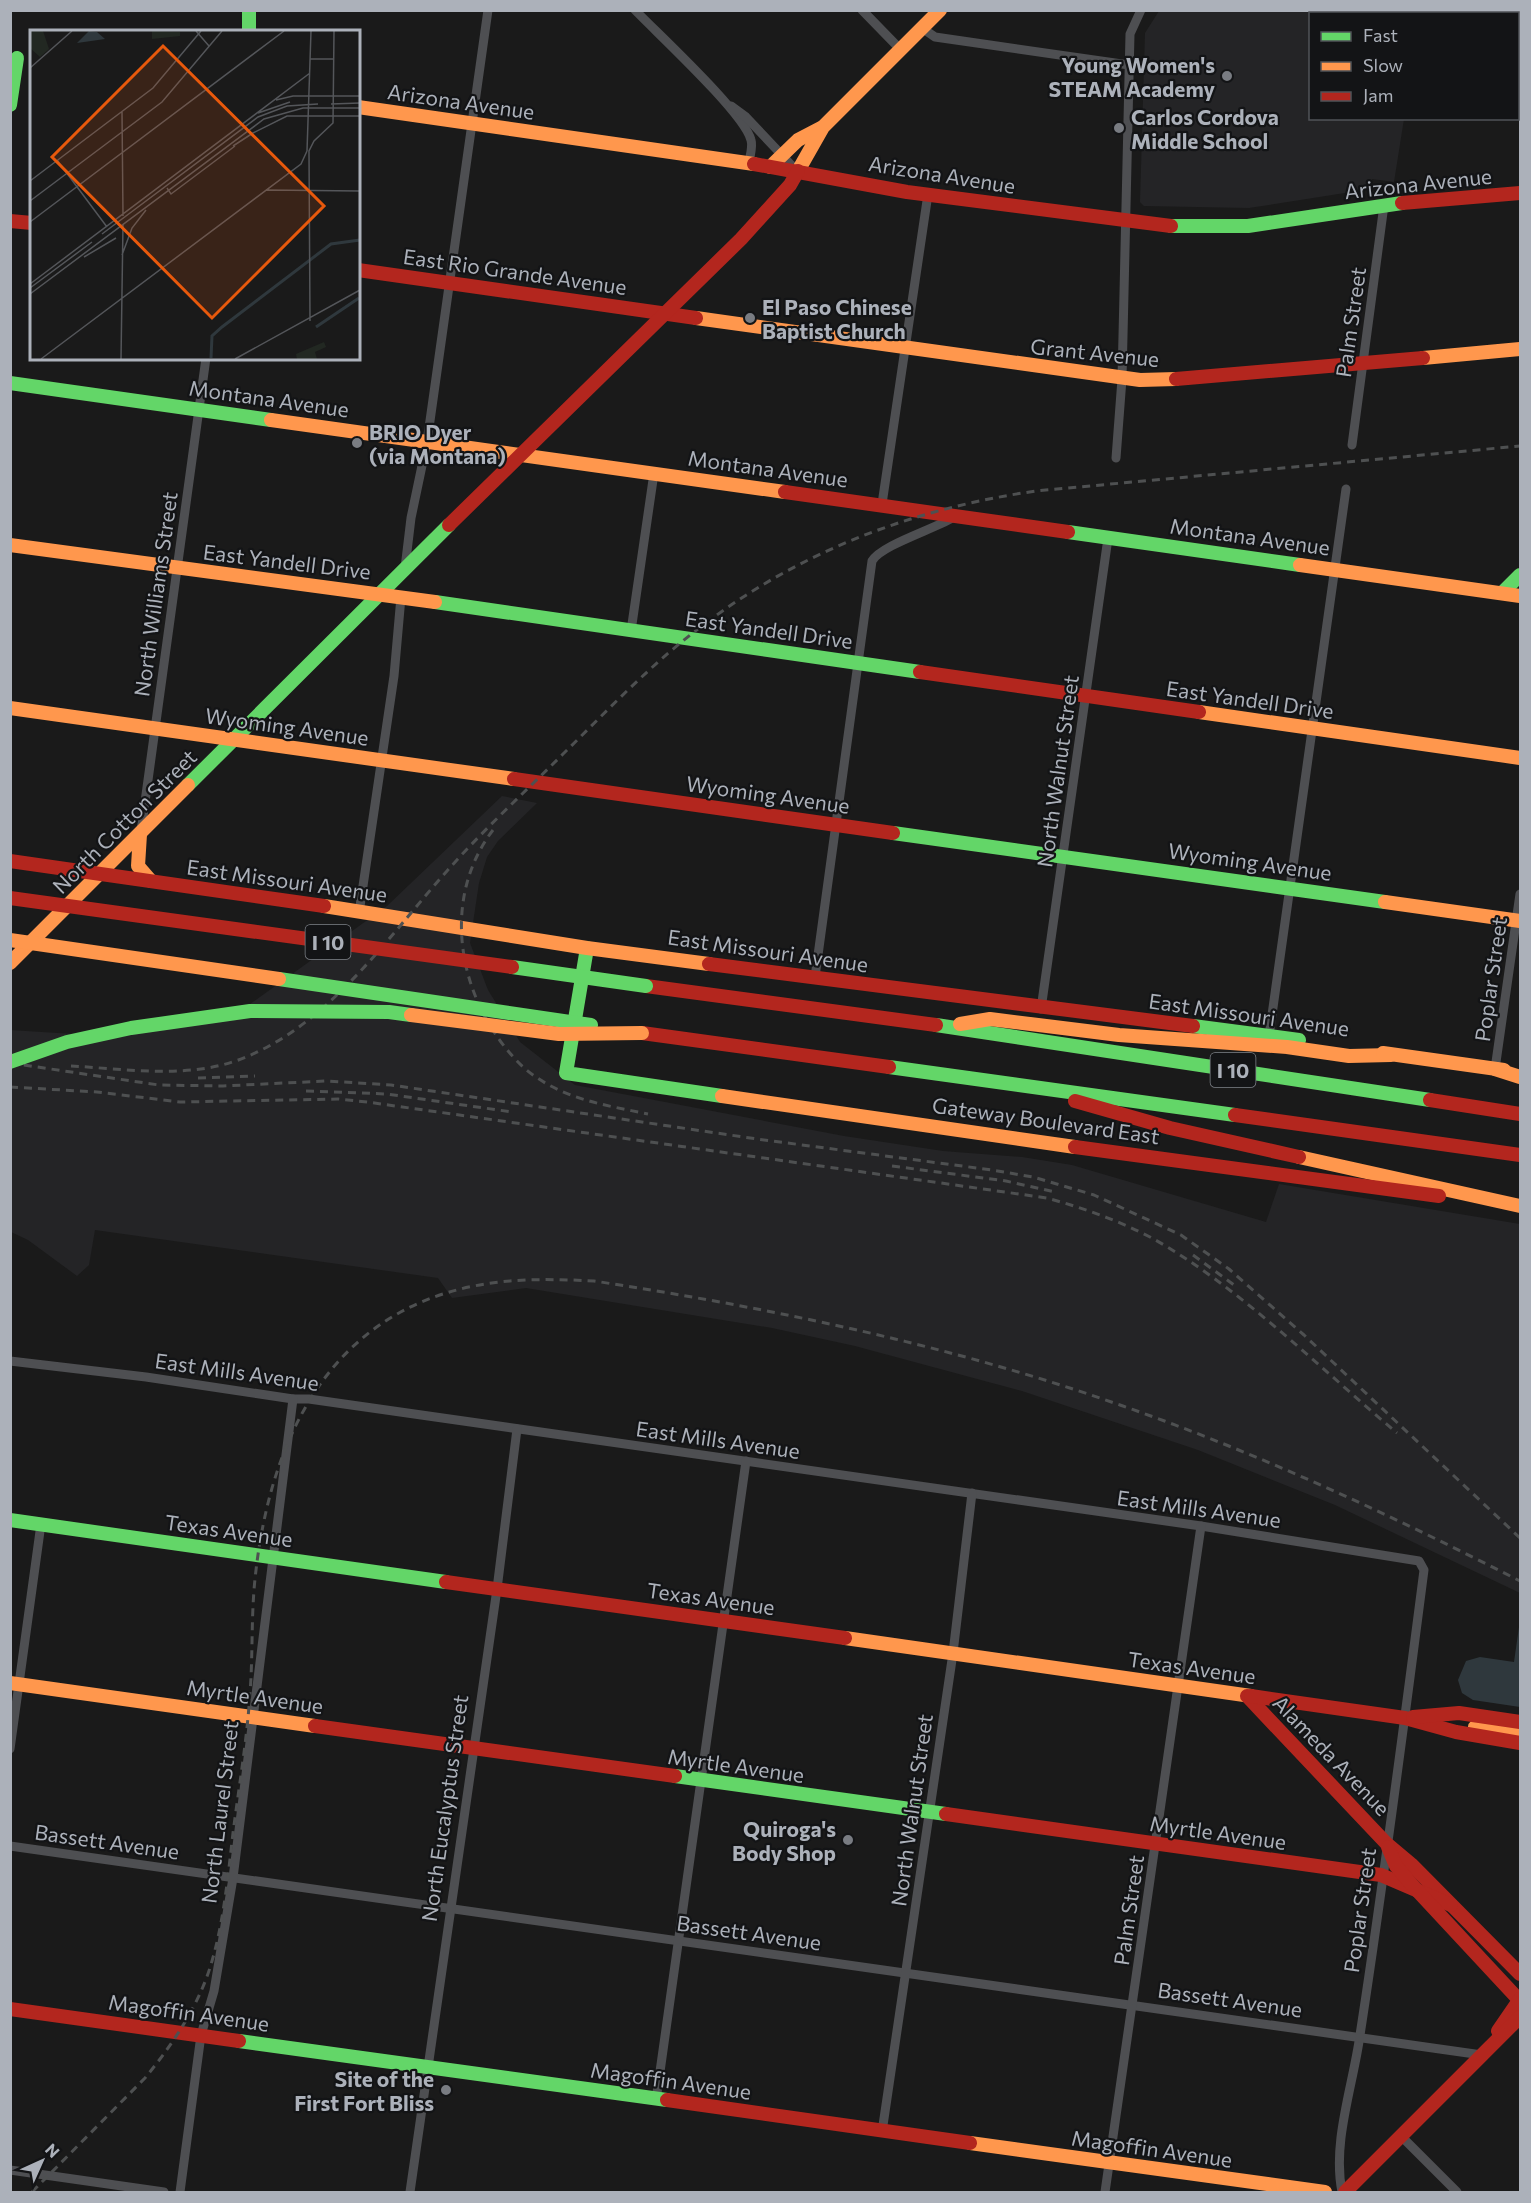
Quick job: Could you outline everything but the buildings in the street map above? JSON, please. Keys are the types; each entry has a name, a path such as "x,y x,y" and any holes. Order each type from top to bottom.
{"main road":[{"path":"249,10 249,30"},
{"name":"North Cotton Street","path":"10,963 405,568 666,313 781,196 823,127 940,10"},
{"path":"10,105 14,58 30,60"},
{"name":"Arizona Avenue","path":"360,107 770,166 928,194 1125,221 1199,227 1248,226 1384,205 1521,193"},
{"path":"770,166 798,140 823,127"},
{"path":"10,220 30,224"},
{"name":"East Rio Grande Avenue","path":"360,270 666,313"},
{"name":"Grant Avenue","path":"666,313 1122,379 1172,381 1521,349"},
{"name":"Montana Avenue","path":"10,383 882,504 1521,596"},
{"name":"East Yandell Drive","path":"10,545 401,597 1521,758"},
{"path":"401,597 405,568"},
{"path":"1502,593 1521,576"},
{"name":"Wyoming Avenue","path":"10,708 1519,920"},
{"path":"140,834 135,860 141,874 151,881"},
{"name":"East Missouri Avenue","path":"10,861 461,926 587,948 1041,1009 1269,1036 1521,1072"},
{"name":"I 10","path":"10,898 945,1026 1521,1114"},
{"name":"I 10","path":"10,940 642,1033 1521,1155"},
{"name":"Gateway Boulevard East","path":"587,948 566,1073 1521,1207"},
{"path":"10,1062 67,1042 131,1028 250,1011 389,1012 559,1035 642,1033"},
{"path":"945,1026 990,1019 1119,1035 1276,1046 1349,1056 1391,1055"},
{"path":"1495,1069 1521,1077"},
{"path":"1007,1082 1170,1128 1521,1207"},
{"name":"Texas Avenue","path":"10,1520 1405,1718 1455,1731 1521,1743"},
{"name":"Myrtle Avenue","path":"15,1684 1382,1875 1413,1886 1451,1905"},
{"name":"Alameda Avenue","path":"1247,1696 1386,1843 1411,1864 1521,1974"},
{"name":"Texas Avenue","path":"1405,1718 1459,1713 1521,1722"},
{"path":"1405,1718 1521,1732"},
{"name":"Alameda Avenue","path":"1386,1843 1396,1866 1413,1886 1520,2000"},
{"path":"1482,2055 1520,2000"},
{"name":"Magoffin Avenue","path":"10,2009 1325,2193"},
{"path":"1343,2193 1521,2017"}],"street":[{"path":"405,568 411,518 427,442 488,10"},
{"path":"635,10 724,101 749,135 752,149 749,163"},
{"path":"862,10 900,50"},
{"path":"1116,458 1122,379 1130,34 1141,10"},
{"path":"922,28 935,37 1129,65"},
{"path":"724,101 746,117 797,171"},
{"path":"882,504 928,194"},
{"name":"Palm Street","path":"1352,445 1384,205"},
{"name":"North Williams Street","path":"140,834 206,360"},
{"path":"631,631 654,473"},
{"path":"1269,1036 1346,489"},
{"path":"814,977 872,561 876,554 958,515"},
{"name":"North Walnut Street","path":"1041,1009 1108,538"},
{"path":"359,913 394,676 401,597"},
{"name":"Poplar Street","path":"1495,1069 1519,920 1521,894"},
{"name":"East Mills Avenue","path":"10,1361 146,1377 293,1399 309,1399 972,1493 1201,1526 1419,1561"},
{"name":"North Laurel Street","path":"180,2193 201,2035 214,1991 233,1878 275,1558 293,1399"},
{"name":"North Eucalyptus Street","path":"410,2193 497,1589 517,1429"},
{"path":"656,2100 746,1461"},
{"name":"North Walnut Street","path":"882,2132 953,1653 972,1493"},
{"path":"10,1749 15,1684 41,1524"},
{"name":"Palm Street","path":"1105,2193 1201,1526"},
{"name":"Poplar Street","path":"1343,2193 1337,2167 1360,2036 1405,1718 1424,1570 1419,1561"},
{"name":"Bassett Avenue","path":"10,1845 1482,2055"},
{"path":"1401,2136 1457,2193"},
{"path":"10,2170 164,2193"}],"shaded area":[{"name":"Young Women's STEAM Academy","path":"1159,11 1488,12 1309,12 1309,120 1404,120 1394,182 1372,179 1370,189 1249,208 1144,206 1140,202 1145,33"},
{"path":"502,796 537,803 498,841 487,857 479,883 470,943 488,990 520,1042 575,1085 844,1136 943,1151 1022,1157 1072,1165 1266,1222 1279,1184 1520,1224 1520,1593 1335,1505 1198,1450 1022,1391 855,1346 772,1328 526,1288 452,1298 438,1278 95,1230 89,1265 77,1276 28,1240 11,1232 10,1030 121,1037 239,1012 387,906"},
{"path":"1520,1620 1520,1707 1473,1700 1462,1693 1458,1680 1466,1661 1480,1657 1514,1662"}],"railway":[{"path":"71,1066 137,1071 204,1069 246,1057 277,1042 305,1023 356,976 475,841 668,653 743,597 821,554 862,536 947,509 1036,491 1520,446"},
{"path":"493,830 478,855 468,881 462,908 462,936 466,964 485,1018 517,1061 549,1085 576,1097 648,1114"},
{"path":"10,1063 159,1085 223,1086 326,1081 391,1085 757,1139 992,1170 1033,1177 1094,1195 1181,1235 1229,1269 1304,1335 1520,1538"},
{"path":"198,1078 255,1076"},
{"path":"10,1087 97,1092 180,1102 338,1099 367,1102 1047,1198 1125,1225 1182,1256 1246,1303 1397,1433"},
{"path":"306,1091 387,1094 512,1112"},
{"path":"892,1166 1006,1181 1055,1192"},
{"path":"1193,1255 1234,1285"},
{"path":"32,2192 145,2078 166,2051 200,1993 207,1977 220,1930 225,1897 249,1711 255,1579 262,1529 274,1480 292,1434 315,1392 344,1356 380,1325 423,1301 474,1286 519,1280 594,1281 793,1316 926,1347 1056,1384 1223,1443 1373,1509 1520,1581"}],"traffic: fast":[{"path":"249,10 249,30"},
{"path":"10,105 17,58"},
{"path":"1171,226 1248,226 1402,203"},
{"path":"10,383 271,420"},
{"path":"188,785 449,525"},
{"path":"1068,532 1300,565"},
{"path":"1502,593 1520,575"},
{"path":"435,602 920,672"},
{"path":"893,833 1385,902"},
{"path":"587,948 566,1073 722,1096"},
{"path":"512,967 646,986"},
{"path":"279,979 591,1025"},
{"path":"10,1062 67,1042 131,1028 250,1011 389,1012 411,1015"},
{"path":"936,1025 1430,1100"},
{"path":"1193,1026 1299,1040"},
{"path":"889,1067 1235,1115"},
{"path":"10,1520 446,1582"},
{"path":"675,1776 946,1814"},
{"path":"239,2041 667,2100"}],"traffic: slow":[{"path":"798,171 823,127 940,10"},
{"path":"360,107 754,164"},
{"path":"770,167 798,140 821,128"},
{"path":"696,318 1140,380 1176,379"},
{"path":"1423,358 1520,349"},
{"path":"271,420 785,492"},
{"path":"10,545 435,602"},
{"path":"1300,565 1520,596"},
{"path":"10,708 514,779"},
{"path":"1199,712 1520,758"},
{"path":"10,963 188,785"},
{"path":"140,834 138,866 151,881"},
{"path":"1385,902 1520,921"},
{"path":"324,906 587,948 709,964"},
{"path":"10,940 279,979"},
{"path":"411,1015 559,1034 642,1033"},
{"path":"960,1024 990,1019 1119,1035 1287,1047 1349,1056 1391,1055"},
{"path":"1383,1053 1504,1070"},
{"path":"1495,1069 1520,1077"},
{"path":"722,1096 1075,1147"},
{"path":"1299,1157 1520,1206"},
{"path":"845,1638 1251,1696"},
{"path":"10,1683 315,1726"},
{"path":"1475,1727 1520,1732"},
{"path":"970,2143 1325,2192"}],"traffic: jam":[{"path":"754,164 907,192 1171,226"},
{"path":"449,525 741,239 790,185 798,171"},
{"path":"1402,203 1520,193"},
{"path":"10,221 30,223"},
{"path":"360,270 696,318"},
{"path":"1176,379 1423,358"},
{"path":"785,492 1068,532"},
{"path":"920,672 1199,712"},
{"path":"514,779 893,833"},
{"path":"10,861 324,906"},
{"path":"10,898 512,967"},
{"path":"709,964 1193,1026"},
{"path":"646,986 936,1025"},
{"path":"642,1033 889,1067"},
{"path":"1430,1100 1520,1114"},
{"path":"1075,1101 1170,1128 1299,1157"},
{"path":"1235,1115 1520,1155"},
{"path":"1075,1147 1439,1196"},
{"path":"446,1582 845,1638"},
{"path":"1247,1696 1386,1843 1411,1864 1520,1974"},
{"path":"1251,1696 1405,1718 1456,1732 1520,1743"},
{"path":"1413,1717 1459,1713 1520,1722"},
{"path":"315,1726 675,1776"},
{"path":"946,1814 1381,1875 1451,1905"},
{"path":"1388,1847 1396,1866 1413,1886 1520,2001"},
{"path":"1498,2031 1520,1999"},
{"path":"10,2009 239,2041"},
{"path":"1345,2192 1520,2017"},
{"path":"667,2100 970,2143"}],"place":[{"name":"Young Women's STEAM Academy","path":"1227,76"},
{"name":"Carlos Cordova Middle School","path":"1119,128"},
{"name":"El Paso Chinese Baptist Church","path":"750,318"},
{"name":"BRIO Dyer (via Montana)","path":"357,443"},
{"name":"Quiroga's Body Shop","path":"848,1840"},
{"name":"Site of the First Fort Bliss","path":"446,2090"}]}
